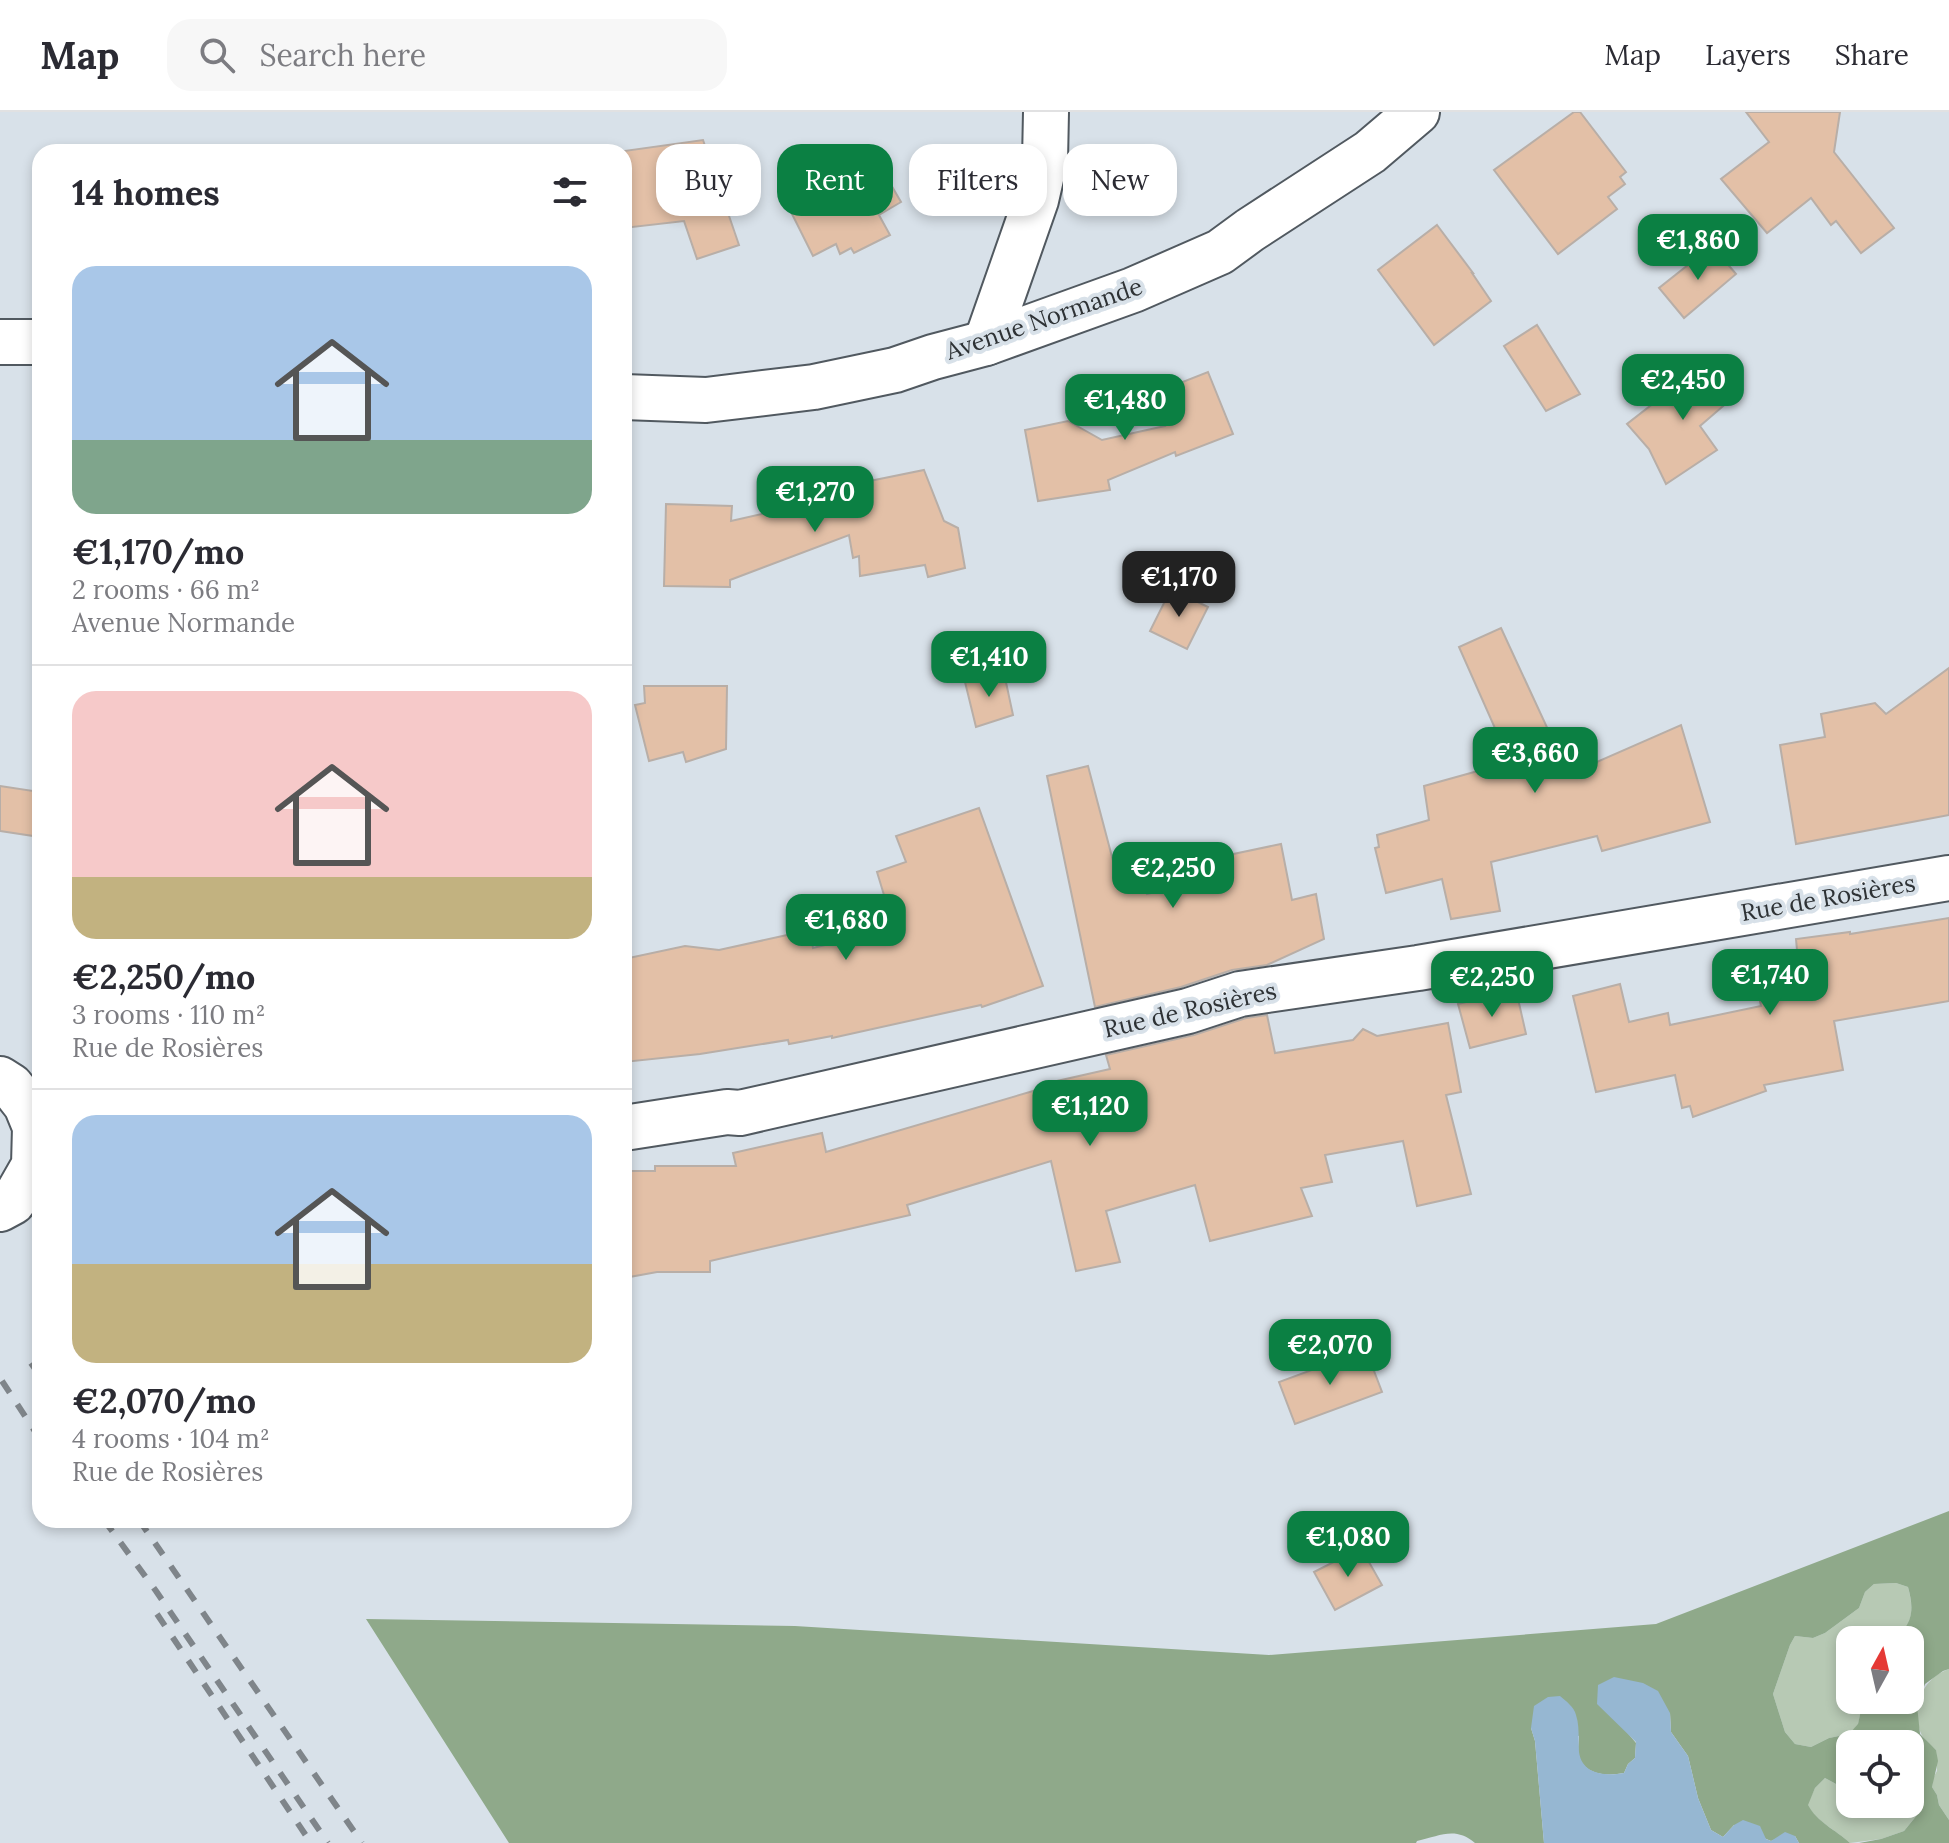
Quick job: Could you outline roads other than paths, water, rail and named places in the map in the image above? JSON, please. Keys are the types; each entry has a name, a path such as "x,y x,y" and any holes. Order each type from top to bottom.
{"street":[{"path":"986,343 1036,200 1045,161 1046,112"},
{"name":"Avenue Normande","path":"632,397 706,400 814,387 895,370 986,343 1133,290 1220,252 1370,152 1417,112"},
{"path":"0,342 32,342"},
{"name":"Rue de Rosières","path":"632,1127 727,1112 740,1113 1188,1011 1240,994 1418,968 1949,878"},
{"path":"0,1079 11,1086 32,1117"},
{"path":"0,1209 13,1202 32,1169"}],"water":[{"path":"1614,1677 1643,1683 1658,1691 1670,1713 1671,1732 1688,1756 1698,1798 1711,1830 1723,1837 1743,1820 1760,1826 1766,1839 1771,1841 1785,1832 1795,1836 1799,1843 1544,1843 1535,1741 1531,1728 1534,1706 1548,1697 1560,1696 1575,1712 1579,1752 1585,1765 1603,1774 1624,1773 1635,1758 1636,1742 1597,1704 1598,1685"}],"railway":[{"path":"2,1381 32,1427"},
{"path":"110,1528 328,1843"},
{"path":"145,1528 362,1843"},
{"path":"157,1614 311,1843"}]}
